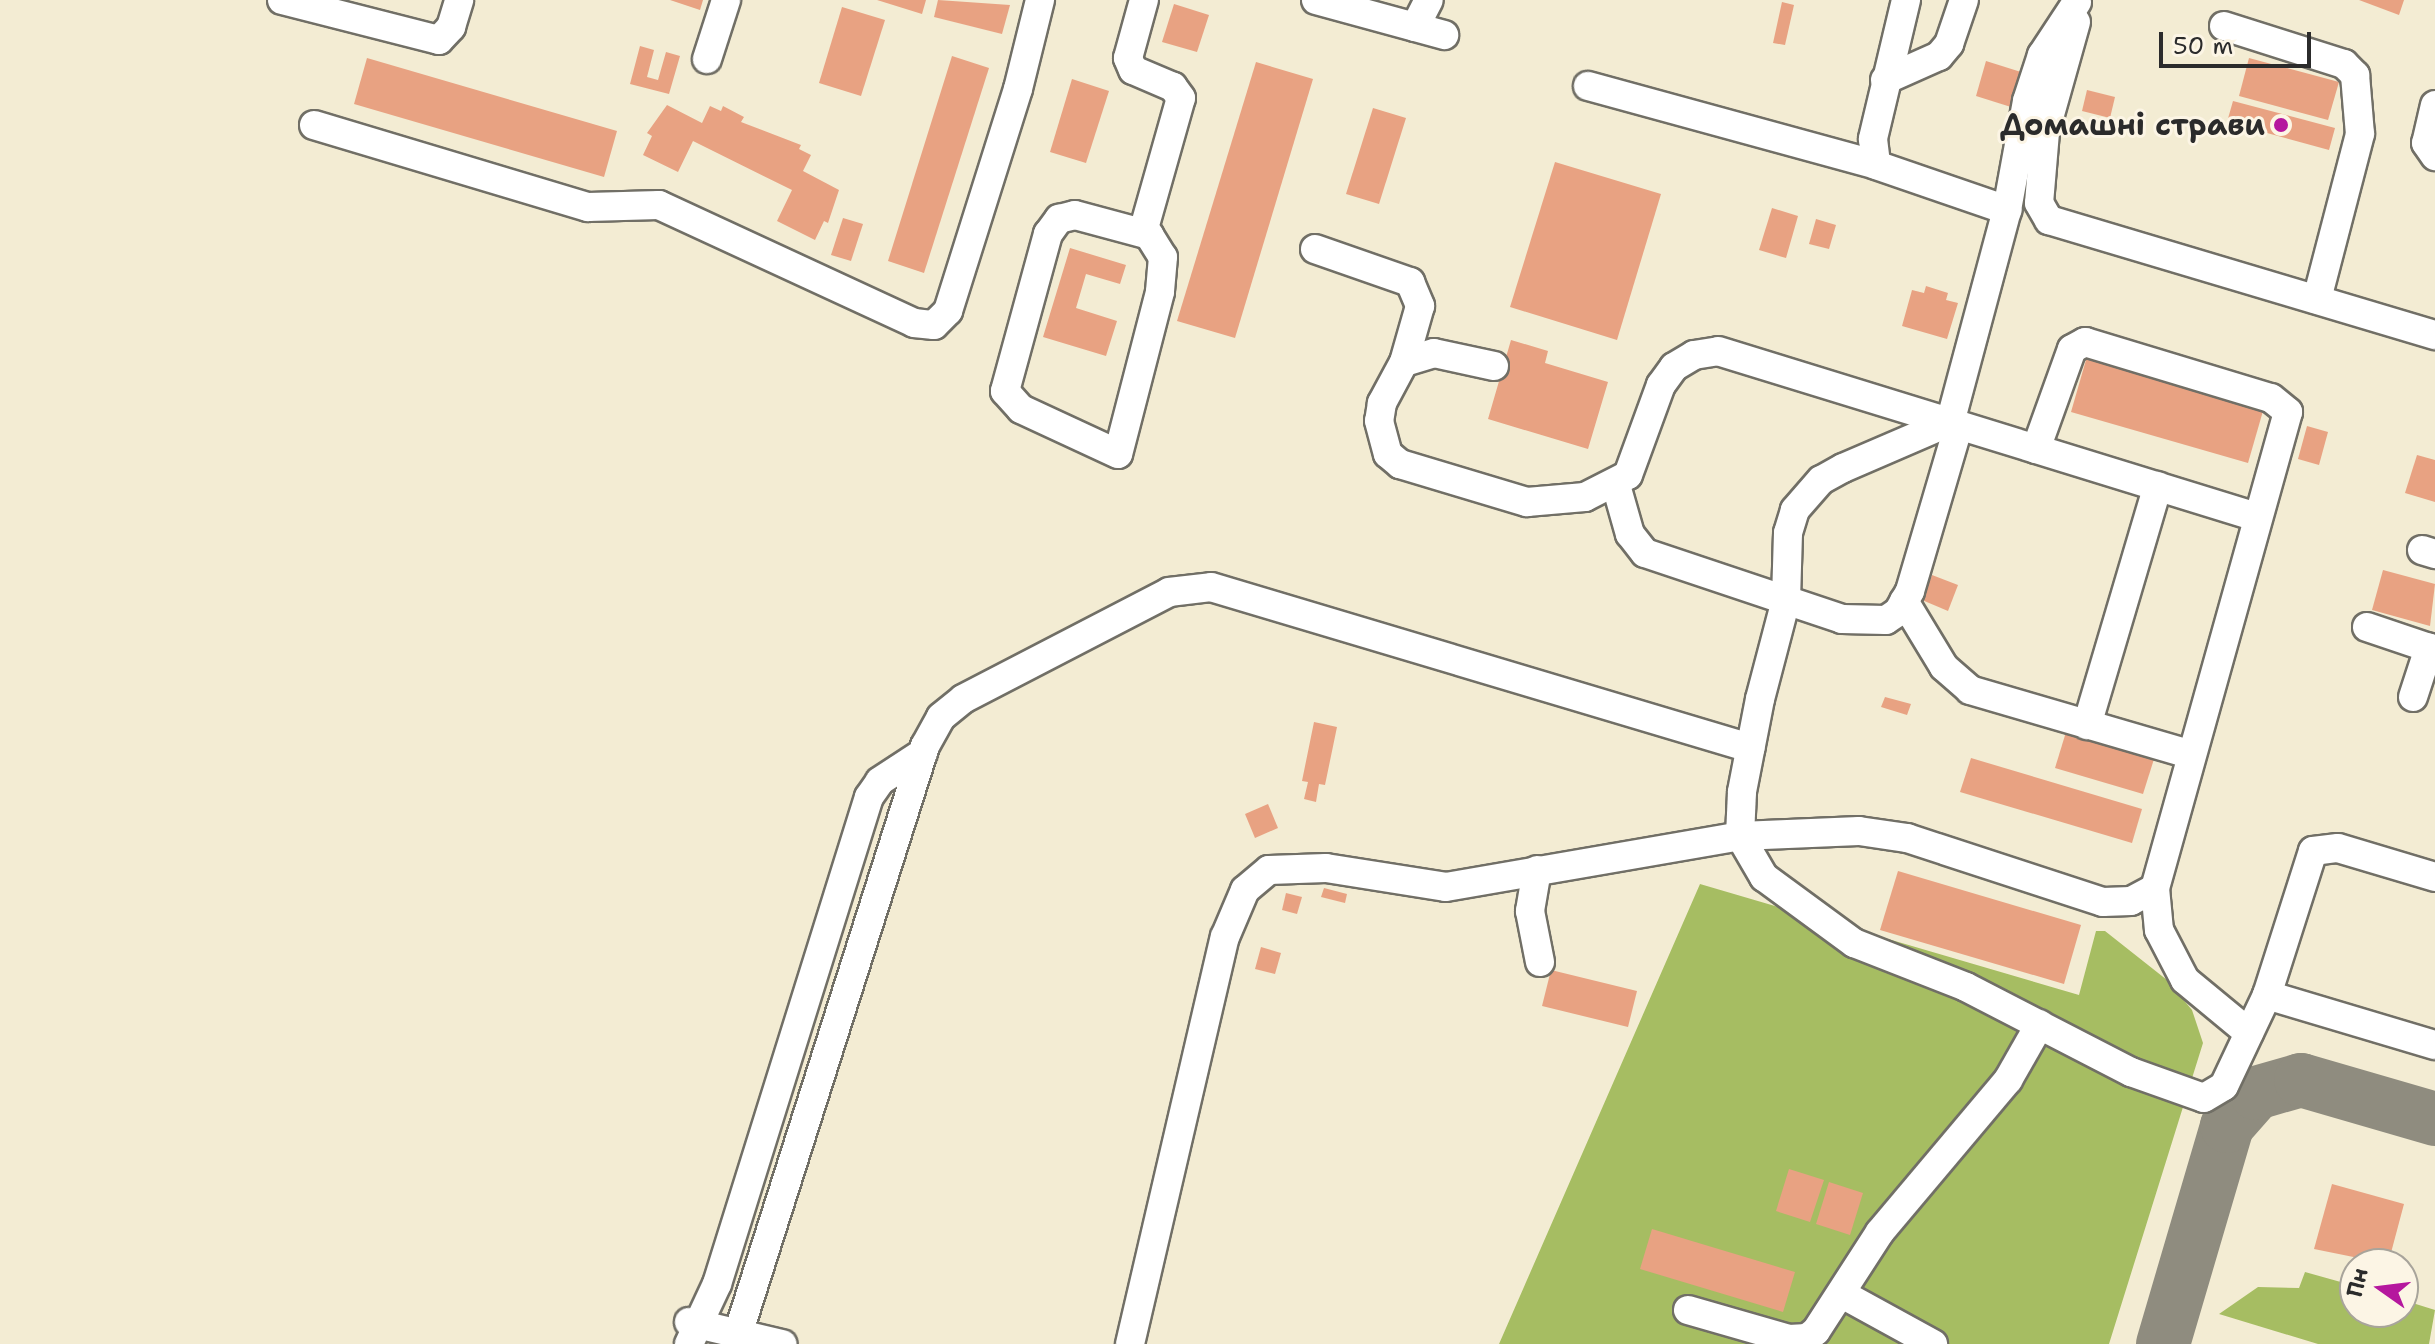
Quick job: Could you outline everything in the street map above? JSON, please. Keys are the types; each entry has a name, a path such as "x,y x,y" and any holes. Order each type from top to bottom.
{"lane":[{"path":"282,0 439,40 451,27 459,0"},
{"path":"707,59 726,0"},
{"path":"314,125 588,207 659,205 914,323 934,325 948,311 1040,0"},
{"path":"1143,232 1181,98 1173,87 1133,70 1128,58 1144,0"},
{"path":"1316,0 1444,35"},
{"path":"1415,27 1429,0"},
{"path":"1876,165 1871,154 1885,80 1906,0"},
{"path":"1885,80 1939,56 1949,44 1964,0"},
{"path":"2077,8 2045,132 2039,203 2059,226 2435,335"},
{"path":"1616,485 1630,534 1645,553 1866,623 1886,620 1904,601 1955,423 2007,210 2031,89 2042,55 2077,8"},
{"path":"2224,26 2344,64 2355,75 2360,134 2317,299"},
{"path":"1588,86 1876,165 2007,210"},
{"path":"2435,105 2426,134 2435,156"},
{"path":"1075,215 1143,232 1158,243 1163,268 1128,431 1122,451 1116,454 1021,409 1007,396 1005,385 1051,229 1075,215"},
{"path":"1315,249 1410,282 1420,306 1404,362 1382,403 1379,421 1381,440 1400,464 1527,502 1571,502 1616,485 1637,459 1661,385 1674,367 1694,355 1718,351 2257,517"},
{"path":"2036,449 2072,349 2078,343 2096,343 2286,406 2287,421 2189,754 2155,888 2159,930 2185,980 2249,1033"},
{"path":"1404,362 1434,353 1494,366"},
{"path":"1955,423 1843,468 1807,494 1795,510 1788,533 1786,600 1750,748 1740,836 1764,877 1824,926 1886,959 1966,987 2131,1072 2204,1098 2218,1094 2267,995 2313,851 2329,846 2435,877"},
{"path":"2087,725 2158,486"},
{"path":"738,1334 923,753 941,717 963,699 1169,592 1196,586 1236,594 1750,748"},
{"path":"1904,601 1944,667 1970,690 2189,754"},
{"path":"2367,627 2432,649 2413,697"},
{"path":"782,1344 738,1334 691,1330 717,1284 869,797 880,781 923,753"},
{"path":"1130,1344 1225,937 1245,890 1256,877 1285,867 1326,868 1423,887 1740,836 1890,833 2103,902 2131,901 2155,888"},
{"path":"1537,870 1530,911 1540,962"},
{"path":"2267,995 2435,1045"},
{"path":"1688,1310 1799,1339 1816,1331 1880,1232 2008,1080 2040,1024"},
{"path":"1842,1294 1933,1344"}],"green space":[{"path":"1700,884 2079,995 2096,931 2105,931 2167,980 2192,1010 2203,1043 2109,1344 1499,1344"},
{"path":"2305,1272 2339,1282 2339,1328 2419,1328 2419,1305 2435,1310 2429,1344 2318,1344 2219,1314 2258,1287 2299,1288"}],"building":[{"path":"670,0 703,0 700,10"},
{"path":"877,0 926,0 922,14"},
{"path":"938,0 1010,5 1002,34 934,17"},
{"path":"2359,0 2404,0 2399,15"},
{"path":"1782,2 1794,5 1785,45 1773,43"},
{"path":"1174,4 1209,15 1197,52 1162,42"},
{"path":"842,7 885,20 861,96 819,83"},
{"path":"640,46 654,50 647,77 658,80 666,52 680,56 669,94 630,84"},
{"path":"952,56 989,68 924,273 888,261"},
{"path":"367,58 617,131 604,177 354,104"},
{"path":"2249,58 2339,82 2328,120 2239,96"},
{"path":"1986,61 2021,72 2011,107 1976,96"},
{"path":"1256,62 1313,79 1235,338 1177,321"},
{"path":"1072,79 1109,91 1086,163 1050,152"},
{"path":"2087,90 2115,97 2110,118 2082,111"},
{"name":"Домашні страви","path":"2233,101 2335,128 2329,150 2227,122"},
{"path":"667,105 702,123 710,106 721,111 723,106 744,117 741,122 801,145 799,149 811,155 803,171 839,190 828,223 824,221 815,240 777,221 792,190 693,141 678,172 643,155 652,136 647,133"},
{"path":"1373,108 1406,118 1379,204 1346,194"},
{"path":"1555,162 1661,194 1617,340 1510,307"},
{"path":"1772,208 1798,216 1786,258 1759,250"},
{"path":"843,218 863,224 851,261 831,255"},
{"path":"1816,219 1836,225 1829,249 1809,244"},
{"path":"1070,248 1126,265 1120,284 1086,274 1076,308 1117,321 1106,356 1043,337"},
{"path":"1926,286 1948,293 1946,300 1958,303 1947,339 1902,326 1912,290 1924,293"},
{"path":"1511,340 1548,351 1545,363 1608,382 1588,449 1488,419"},
{"path":"2088,353 2265,404 2248,463 2071,412"},
{"path":"2307,426 2328,432 2319,465 2298,459"},
{"path":"2417,455 2435,460 2435,502 2405,493"},
{"path":"2383,570 2435,584 2430,626 2372,610"},
{"path":"1932,575 1958,585 1948,611 1922,600"},
{"path":"1885,697 1911,704 1907,715 1881,707"},
{"path":"1314,722 1337,727 1325,785 1319,784 1316,802 1304,799 1308,782 1302,781"},
{"path":"2066,732 2154,759 2143,794 2055,768"},
{"path":"1971,758 2142,809 2132,843 1960,792"},
{"path":"1268,804 1278,828 1255,838 1245,814"},
{"path":"1898,871 2081,925 2064,984 1880,930"},
{"path":"1324,888 1347,894 1345,903 1321,897"},
{"path":"1286,893 1302,897 1297,914 1282,910"},
{"path":"1261,947 1281,953 1275,974 1255,969"},
{"path":"1551,970 1637,991 1628,1027 1542,1006"},
{"path":"1789,1169 1824,1180 1810,1222 1776,1211"},
{"path":"1829,1182 1863,1193 1850,1235 1816,1224"},
{"path":"2332,1184 2404,1204 2392,1248 2339,1248 2339,1254 2314,1249"},
{"path":"1652,1229 1795,1272 1783,1312 1640,1269"}],"taxiway":[{"path":"2163,1344 2227,1126 2256,1093 2301,1080 2435,1119"}],"place":[{"name":"Домашні страви","path":"2281,125"}]}
